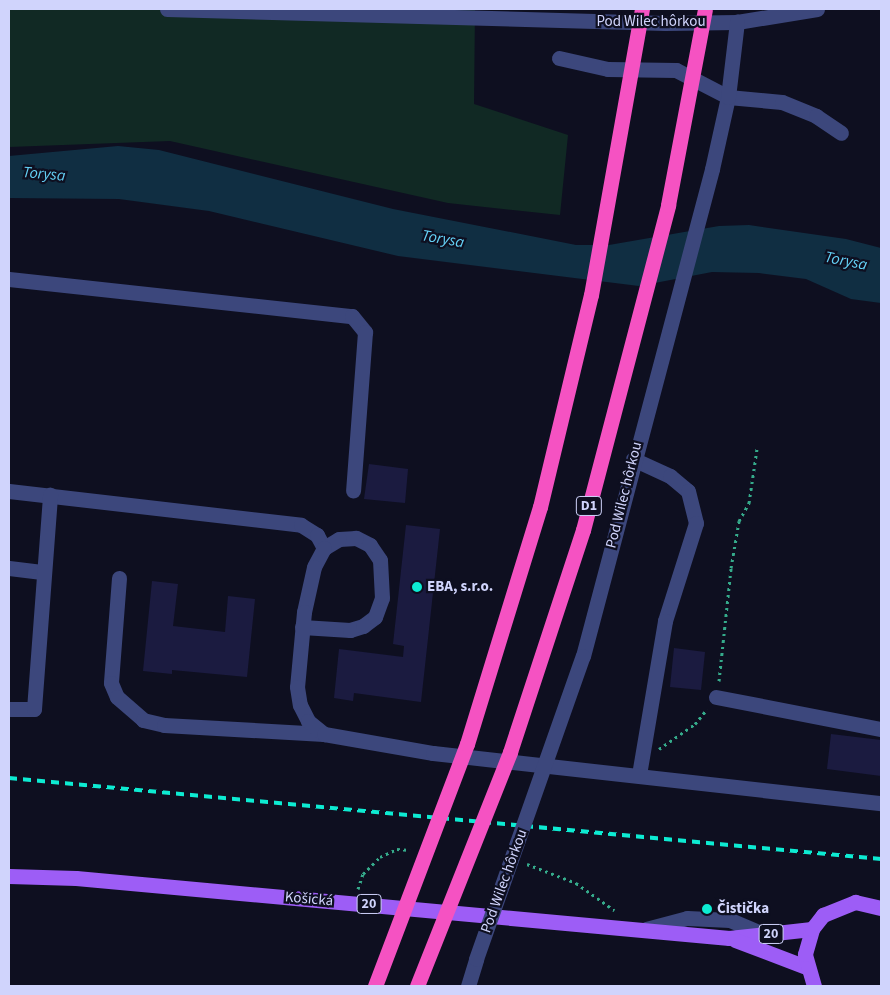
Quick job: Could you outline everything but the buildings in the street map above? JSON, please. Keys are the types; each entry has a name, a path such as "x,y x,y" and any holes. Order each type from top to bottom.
{"highway":[{"path":"375,986 467,744 540,507 591,295 642,9"},
{"name":"D1","path":"417,986 510,752 582,530 668,205 705,9"}],"main road":[{"name":"Košická","path":"9,876 76,878 729,938 812,928"},
{"path":"812,928 838,906 855,902 881,908"},
{"name":"20","path":"812,928 805,954 806,967 812,985"},
{"name":"Košická","path":"729,938 806,967"}],"street":[{"name":"Pod Wilec hôrkou","path":"168,9 505,14 737,22 817,9"},
{"name":"Pod Wilec hôrkou","path":"468,986 476,958 583,656 660,354 712,169 728,97 737,22"},
{"path":"559,58 608,69 676,70 728,97 782,102 816,116 841,133"},
{"path":"9,279 37,279 352,316 365,332 353,491"},
{"path":"633,459 670,476 688,491 696,523 663,630 638,774"},
{"path":"9,491 301,524 317,535 324,548"},
{"path":"9,708 34,708 50,495"},
{"path":"302,628 331,631 363,626 375,616 382,598 380,560 370,545 356,538 339,538 324,548 314,567 302,628 297,687 300,705 308,722 324,734"},
{"path":"9,568 44,572"},
{"path":"119,578 111,683 117,697 143,720 164,726 324,734 433,753 638,774 881,803"},
{"path":"716,698 881,729"},
{"path":"645,930 687,918 730,920 765,934"}],"path":[{"path":"642,756 667,746 695,724 716,698 731,568 739,521 749,503 757,450"}],"green space":[{"path":"9,9 475,9 474,104 568,135 560,215 448,203 170,141 9,147"}],"water":[{"name":"Torysa","path":"118,146 159,150 393,209 576,245 609,245 719,226 749,225 846,239 881,248 881,303 851,299 806,279 759,273 712,272 639,286 398,256 209,211 119,199 9,198 9,156"}],"railway":[{"path":"9,778 881,859"}],"place":[{"name":"EBA, s.r.o.","path":"417,587"},
{"name":"Čistička","path":"707,909"}]}
